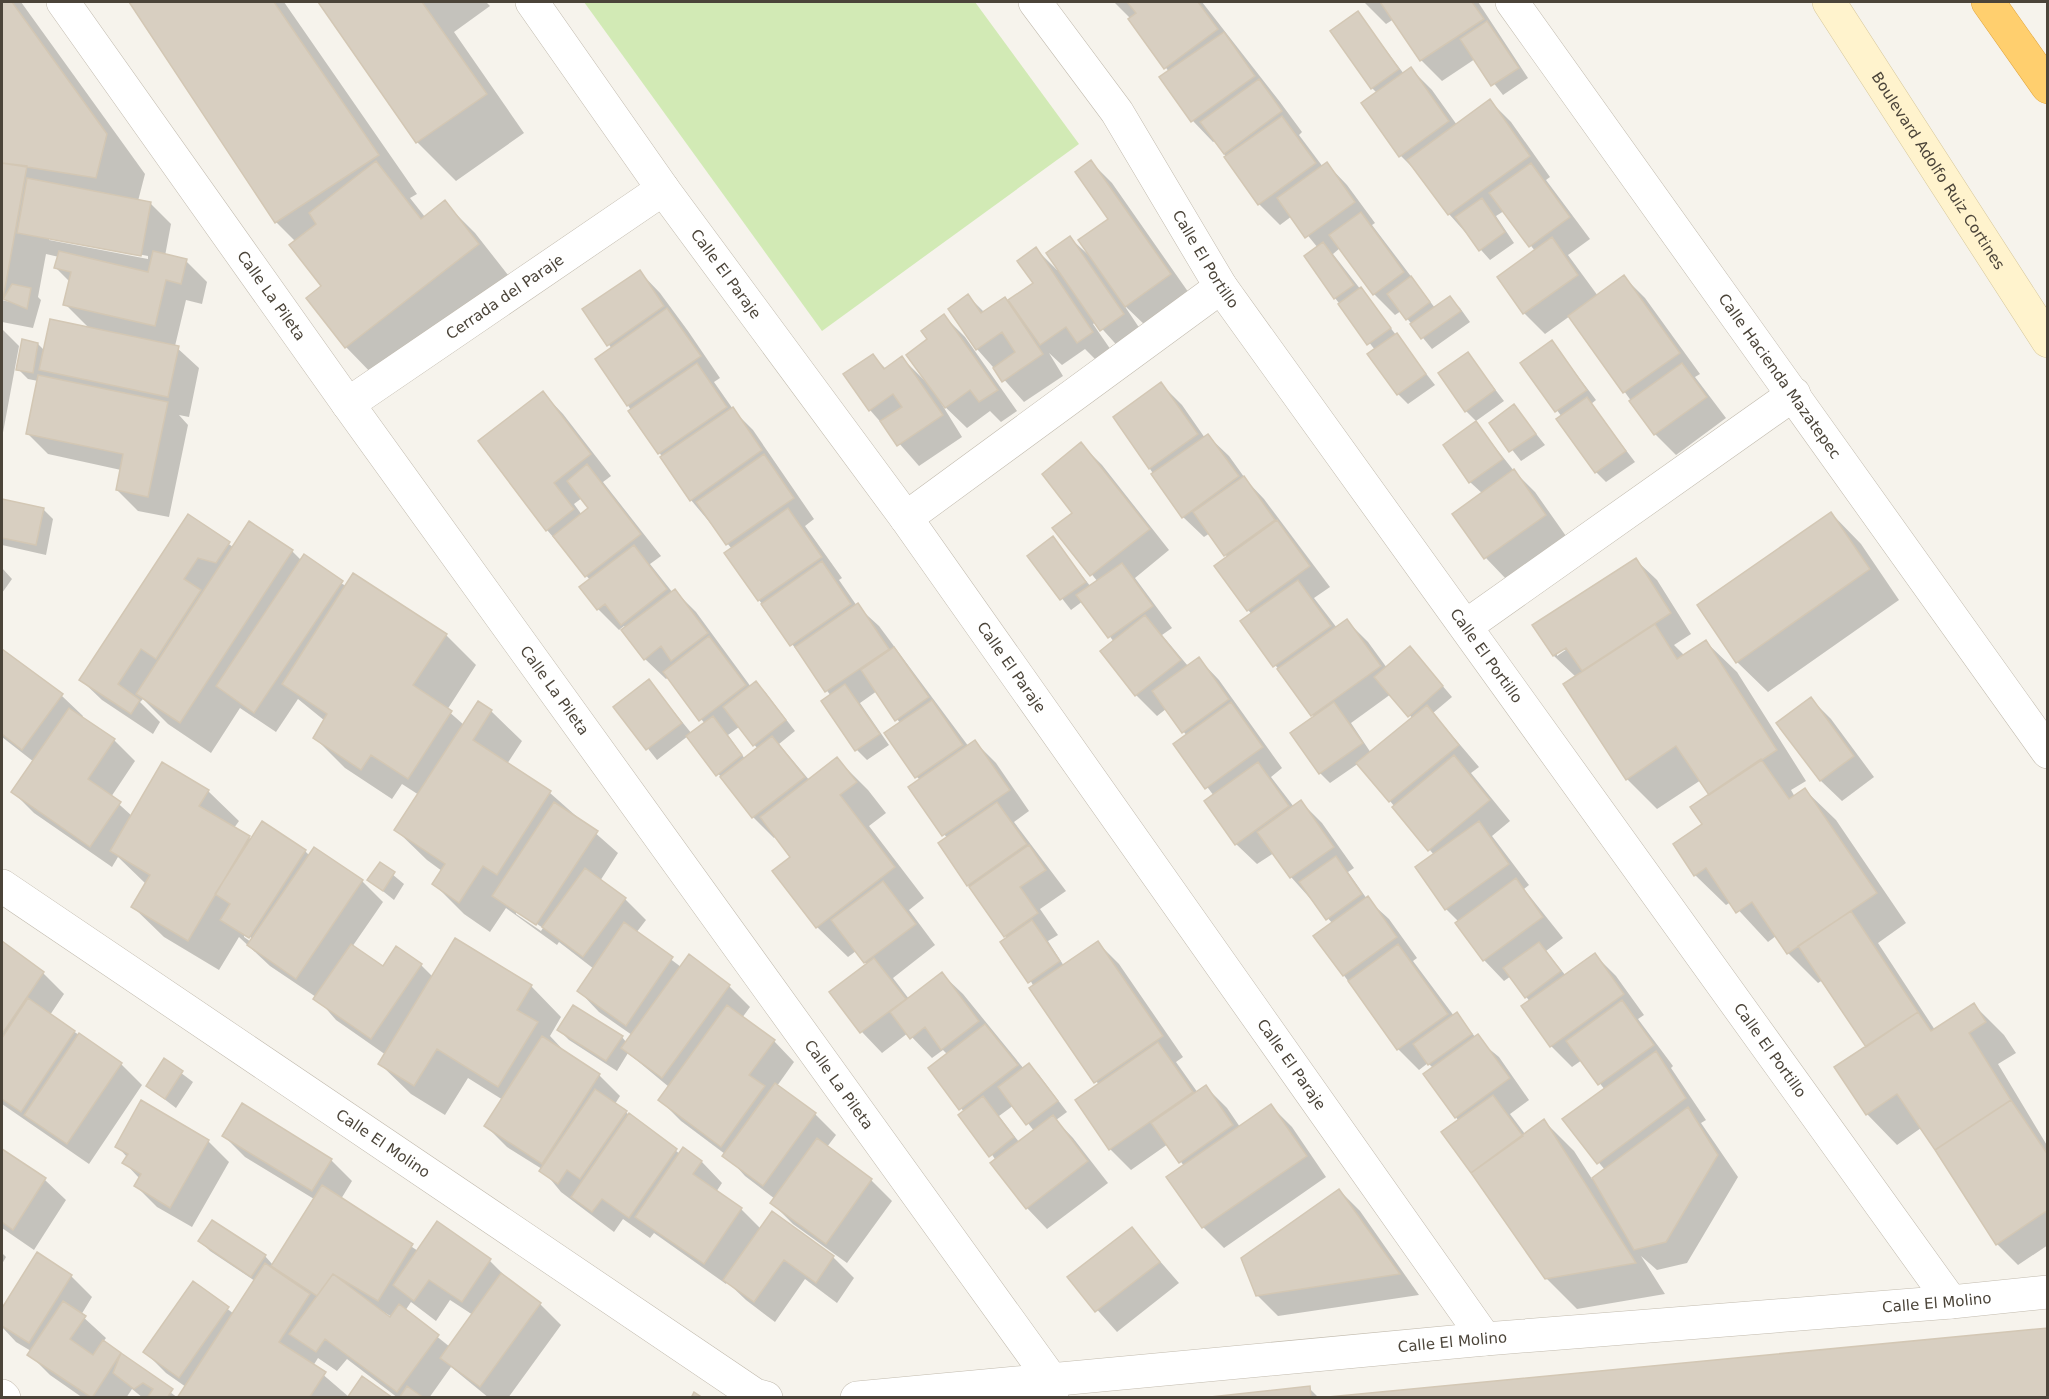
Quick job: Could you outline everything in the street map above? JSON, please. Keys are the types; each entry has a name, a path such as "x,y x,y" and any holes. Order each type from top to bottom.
{"highway":[{"path":"1988,2 2048,87"}],"main road":[{"name":"Boulevard Adolfo Ruiz Cortines","path":"1829,2 2048,341"}],"street":[{"name":"Calle La Pileta","path":"63,2 1051,1388"},
{"name":"Calle El Paraje","path":"532,2 663,189 906,518 1485,1339"},
{"name":"Calle El Portillo","path":"1035,2 1117,112 1221,287 1952,1302"},
{"name":"Calle Hacienda Mazatepec","path":"1512,2 2048,752"},
{"name":"Cerrada del Paraje","path":"348,404 663,189"},
{"path":"906,518 1221,287"},
{"path":"1466,626 1794,394"},
{"name":"Calle El Molino","path":"2,886 755,1395 766,1398"},
{"name":"Calle El Molino","path":"857,1398 1051,1388 1485,1339 1952,1302 2048,1292"}],"green space":[{"path":"584,2 975,2 1079,144 822,331"}],"building":[{"path":"2,2 12,2 107,134 96,178 2,163"},
{"path":"129,2 274,2 379,155 275,223"},
{"path":"318,2 422,2 487,94 416,143"},
{"path":"1127,2 1198,2 1218,29 1164,69 1128,19 1136,13"},
{"path":"1380,2 1472,2 1484,19 1420,61"},
{"path":"1358,11 1399,69 1371,89 1330,31"},
{"path":"1487,21 1519,68 1491,86 1460,39"},
{"path":"1224,32 1255,76 1191,122 1159,77"},
{"path":"1411,67 1449,121 1399,157 1361,103"},
{"path":"1259,79 1282,111 1224,154 1200,122"},
{"path":"1490,99 1530,156 1448,215 1407,160"},
{"path":"1282,116 1316,163 1258,205 1224,157"},
{"path":"1091,160 1171,274 1125,307 1078,240 1108,219 1075,172"},
{"path":"376,161 421,219 445,200 479,244 345,348 306,298 321,286 289,245 316,224 309,213"},
{"path":"1327,162 1355,202 1305,238 1277,198"},
{"path":"2,163 27,166 3,299 2,299"},
{"path":"1531,163 1570,217 1529,247 1489,193"},
{"path":"27,178 151,202 141,256 17,233"},
{"path":"1482,198 1505,232 1479,251 1455,217"},
{"path":"1361,212 1404,272 1373,295 1329,235"},
{"path":"1070,236 1124,314 1100,331 1046,253"},
{"path":"1552,237 1578,275 1523,314 1497,277"},
{"path":"1323,242 1354,285 1334,299 1304,256"},
{"path":"1036,247 1093,332 1077,343 1066,327 1040,345 1008,300 1033,283 1017,261"},
{"path":"59,251 148,272 153,251 187,259 181,284 166,280 155,326 63,305 71,272 54,268"},
{"path":"640,270 664,306 607,346 582,309"},
{"path":"1624,275 1680,353 1623,393 1568,316"},
{"path":"1411,276 1430,302 1406,320 1387,294"},
{"path":"12,284 31,288 27,309 3,299"},
{"path":"1361,287 1391,328 1367,345 1338,304"},
{"path":"968,294 981,313 1005,297 1043,354 1002,382 993,368 1015,352 1002,332 976,350 948,309"},
{"path":"1450,296 1461,311 1421,339 1410,324"},
{"path":"667,308 701,356 627,406 595,359"},
{"path":"944,314 998,390 979,402 970,390 945,408 906,355 927,339 921,331"},
{"path":"50,319 179,346 168,397 39,370"},
{"path":"1397,333 1426,374 1397,395 1367,354"},
{"path":"22,339 38,343 33,373 16,370"},
{"path":"1552,340 1587,390 1555,412 1520,363"},
{"path":"1468,352 1495,390 1465,412 1438,373"},
{"path":"873,354 884,369 902,356 943,415 897,446 880,421 902,407 893,394 869,411 843,374"},
{"path":"697,363 727,407 658,454 628,411"},
{"path":"1682,363 1707,397 1654,435 1629,401"},
{"path":"38,375 168,402 148,497 116,490 123,454 26,434"},
{"path":"1161,382 1198,434 1149,469 1113,417"},
{"path":"543,391 591,454 554,483 574,509 546,531 478,441"},
{"path":"1587,397 1626,451 1595,473 1556,419"},
{"path":"1514,404 1536,434 1509,452 1489,423"},
{"path":"733,407 762,450 690,501 660,457"},
{"path":"1476,421 1503,459 1469,483 1443,445"},
{"path":"1208,434 1239,476 1182,518 1151,474"},
{"path":"1081,442 1150,529 1090,576 1052,528 1072,513 1042,474"},
{"path":"764,454 794,498 726,545 696,502"},
{"path":"587,464 641,534 585,577 553,536 588,508 567,481"},
{"path":"1514,469 1546,515 1484,559 1452,514"},
{"path":"1244,476 1275,520 1224,556 1193,512"},
{"path":"2,499 44,508 36,545 2,538"},
{"path":"788,508 822,557 758,601 724,553"},
{"path":"1831,512 1870,569 1736,663 1697,605"},
{"path":"188,514 230,542 216,563 198,558 184,579 201,590 156,659 141,649 118,684 140,700 131,714 79,680"},
{"path":"1277,520 1310,566 1247,611 1214,566"},
{"path":"249,521 293,550 180,723 136,694"},
{"path":"1053,536 1086,582 1060,600 1027,556"},
{"path":"634,545 667,589 621,625 605,604 597,610 579,587"},
{"path":"304,554 343,581 254,713 216,686"},
{"path":"1636,558 1671,613 1582,671 1566,648 1553,656 1532,625"},
{"path":"822,561 851,604 790,646 761,604"},
{"path":"1122,563 1153,606 1108,638 1076,595"},
{"path":"353,573 447,634 413,685 452,711 408,779 371,755 361,770 313,738 327,714 282,684"},
{"path":"1298,580 1331,626 1273,667 1240,621"},
{"path":"675,589 708,633 671,661 661,646 644,660 621,630"},
{"path":"858,603 889,649 825,692 795,647"},
{"path":"1145,615 1181,660 1135,696 1100,651"},
{"path":"1347,619 1381,666 1311,716 1277,669"},
{"path":"1655,624 1677,659 1706,640 1777,750 1709,795 1676,746 1626,780 1563,684"},
{"path":"709,636 746,685 699,721 663,672"},
{"path":"1410,646 1443,686 1408,717 1374,677"},
{"path":"894,647 929,697 895,721 861,670"},
{"path":"2,649 63,694 22,750 2,734"},
{"path":"1199,657 1229,699 1182,733 1152,691"},
{"path":"649,679 682,723 646,750 613,707"},
{"path":"756,681 786,720 753,746 723,707"},
{"path":"845,684 880,734 855,751 821,701"},
{"path":"1811,697 1854,756 1820,781 1776,723"},
{"path":"932,700 963,745 915,778 884,733"},
{"path":"478,701 492,710 473,740 551,791 497,875 483,866 459,903 432,884 445,864 394,830"},
{"path":"1231,702 1263,747 1205,789 1173,744"},
{"path":"1334,702 1363,743 1319,774 1290,733"},
{"path":"1427,705 1459,745 1389,802 1356,763"},
{"path":"69,708 115,739 88,779 121,802 90,847 11,792"},
{"path":"713,716 742,755 716,776 686,736"},
{"path":"772,736 805,777 752,818 720,777"},
{"path":"975,740 1010,790 942,836 908,787"},
{"path":"1454,755 1490,800 1428,851 1392,807"},
{"path":"837,757 857,782 840,795 895,867 816,928 772,871 790,857 760,817"},
{"path":"1761,759 1789,799 1805,788 1877,893 1787,954 1752,902 1736,913 1706,868 1694,876 1673,844 1702,824 1690,807"},
{"path":"162,762 209,790 199,806 250,836 188,941 131,907 150,875 110,851"},
{"path":"1258,762 1289,806 1235,845 1204,801"},
{"path":"1301,800 1334,847 1290,878 1257,832"},
{"path":"554,802 598,831 536,925 492,896"},
{"path":"997,802 1027,844 967,886 938,843"},
{"path":"262,821 306,850 249,938 220,920 230,904 215,894"},
{"path":"1479,821 1509,864 1445,910 1415,867"},
{"path":"1029,845 1046,870 1020,887 1038,913 1004,937 969,887"},
{"path":"314,847 363,880 296,979 247,945"},
{"path":"1336,856 1362,894 1326,920 1299,882"},
{"path":"380,862 395,872 383,891 367,880"},
{"path":"585,868 626,898 583,957 542,927"},
{"path":"1516,878 1543,917 1483,961 1455,923"},
{"path":"883,881 916,924 864,963 831,920"},
{"path":"1368,896 1397,937 1343,976 1313,936"},
{"path":"1851,911 1918,1012 1866,1047 1798,946"},
{"path":"1032,920 1060,961 1028,983 1000,942"},
{"path":"624,922 673,957 626,1026 577,991"},
{"path":"455,938 532,985 517,1010 538,1022 498,1087 437,1049 414,1086 378,1064"},
{"path":"2,941 44,972 2,1034"},
{"path":"1098,941 1163,1036 1094,1083 1029,988"},
{"path":"1539,942 1561,971 1525,998 1503,968"},
{"path":"351,944 383,966 396,946 422,964 371,1039 313,999"},
{"path":"1398,944 1448,1014 1397,1050 1348,981"},
{"path":"1595,953 1624,994 1550,1047 1521,1006"},
{"path":"689,954 730,985 662,1078 621,1048"},
{"path":"874,958 906,999 860,1033 829,992"},
{"path":"942,972 979,1021 941,1050 925,1027 910,1039 890,1012"},
{"path":"28,998 75,1031 21,1112 2,1099 2,1038"},
{"path":"1622,1000 1654,1045 1598,1085 1566,1041"},
{"path":"1974,1003 1986,1022 1969,1033 2011,1100 1935,1150 1897,1094 1866,1115 1834,1067 1918,1012 1931,1031"},
{"path":"573,1005 623,1036 606,1061 557,1030"},
{"path":"727,1005 775,1040 749,1075 765,1086 721,1147 658,1100"},
{"path":"1457,1012 1472,1034 1428,1065 1413,1044"},
{"path":"985,1024 1018,1065 959,1110 928,1068"},
{"path":"79,1033 122,1063 67,1144 24,1115"},
{"path":"1478,1034 1510,1078 1455,1118 1423,1074"},
{"path":"542,1036 600,1074 542,1164 484,1126"},
{"path":"1158,1042 1193,1092 1109,1150 1075,1100"},
{"path":"1656,1051 1686,1098 1597,1164 1562,1119"},
{"path":"164,1058 183,1071 165,1099 146,1086"},
{"path":"1029,1063 1058,1101 1026,1125 998,1087"},
{"path":"775,1083 816,1113 763,1186 722,1156"},
{"path":"1206,1085 1233,1125 1179,1163 1151,1123"},
{"path":"595,1089 627,1111 580,1179 567,1170 558,1184 539,1171"},
{"path":"1493,1095 1523,1136 1471,1173 1441,1132"},
{"path":"983,1096 1014,1137 989,1157 958,1115"},
{"path":"141,1100 209,1140 170,1208 134,1186 141,1174 122,1163 128,1154 115,1147"},
{"path":"2011,1100 2048,1155 2048,1210 1996,1245 1935,1150"},
{"path":"242,1103 332,1159 312,1191 222,1136"},
{"path":"1271,1104 1307,1156 1202,1228 1166,1177"},
{"path":"1688,1107 1718,1155 1666,1242 1634,1250 1592,1178"},
{"path":"629,1113 677,1149 629,1218 602,1199 592,1212 571,1197"},
{"path":"1053,1115 1088,1161 1026,1209 990,1163"},
{"path":"1544,1119 1636,1263 1545,1279 1471,1173"},
{"path":"817,1138 872,1179 826,1244 770,1203"},
{"path":"683,1147 702,1161 693,1174 742,1208 704,1264 635,1217"},
{"path":"2,1149 46,1178 13,1230 2,1222"},
{"path":"322,1185 413,1244 378,1301 333,1274 317,1296 271,1266"},
{"path":"1339,1189 1400,1274 1256,1296 1241,1258"},
{"path":"772,1211 834,1256 816,1283 784,1260 754,1302 723,1280"},
{"path":"212,1220 266,1255 251,1277 198,1241"},
{"path":"437,1221 491,1259 462,1302 429,1280 414,1301 393,1285"},
{"path":"1132,1227 1160,1262 1095,1312 1067,1277"},
{"path":"37,1252 72,1275 29,1343 2,1326 2,1308"},
{"path":"265,1263 310,1294 279,1342 326,1372 309,1398 177,1398"},
{"path":"501,1273 541,1303 480,1387 440,1358"},
{"path":"333,1274 390,1317 399,1304 439,1335 397,1392 325,1339 316,1352 289,1334"},
{"path":"193,1281 229,1307 179,1378 143,1352"},
{"path":"63,1301 86,1316 70,1339 93,1355 103,1340 121,1353 92,1398 27,1355"},
{"path":"2048,1328 2048,1398 1328,1397"},
{"path":"121,1353 173,1389 167,1398 147,1398 153,1389 143,1383 134,1389 113,1373"},
{"path":"362,1376 393,1398 347,1398"},
{"path":"407,1386 424,1398 399,1398"},
{"path":"1310,1386 1311,1398 1201,1398"},
{"path":"694,1392 703,1398 691,1398"}]}
